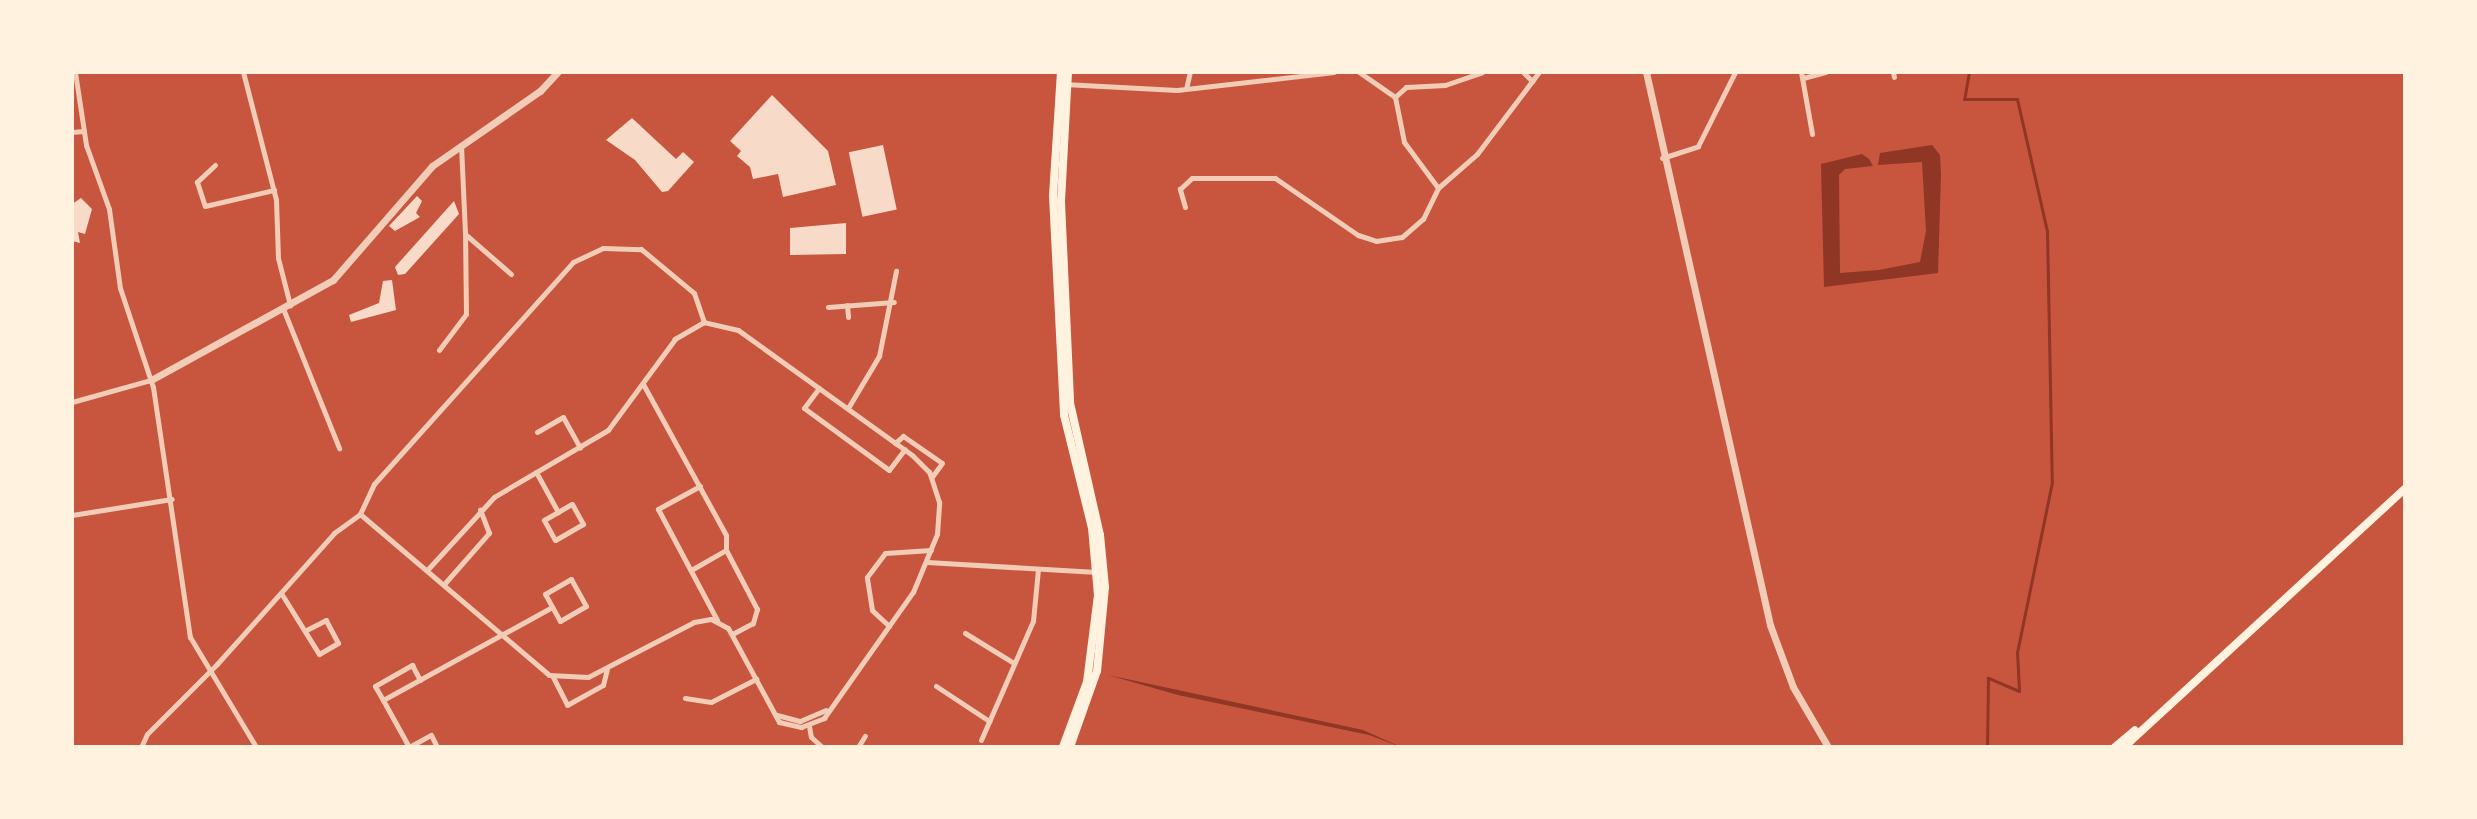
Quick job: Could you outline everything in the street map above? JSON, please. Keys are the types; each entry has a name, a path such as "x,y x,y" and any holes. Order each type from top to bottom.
{"main road":[{"path":"1061,72 1064,84"},
{"path":"1068,72 1064,84 1053,196 1064,415 1101,572 1100,655 1070,747"},
{"path":"2124,747 2153,717 2405,489"},
{"path":"1063,747 1091,667 1101,572"},
{"path":"2115,747 2153,717"}],"street":[{"path":"75,72 84,131 109,209 120,288 151,380 172,499 190,637 256,747"},
{"path":"243,72 274,190 278,258 287,309 339,448"},
{"path":"72,402 151,380 287,309 343,271 421,177 461,144 529,99 558,72"},
{"path":"1186,89 1190,72"},
{"path":"1064,84 1186,89 1334,72"},
{"path":"1359,72 1395,98 1404,142 1438,188"},
{"path":"1395,98 1406,87 1451,84 1482,72"},
{"path":"1523,72 1532,81"},
{"path":"1185,207 1180,189 1188,180 1275,178 1358,235 1383,242 1418,225 1438,188 1477,154 1539,72"},
{"path":"1646,72 1662,158 1770,625 1793,687 1828,747"},
{"path":"1662,158 1700,144 1735,72"},
{"path":"1812,134 1802,75 1825,72"},
{"path":"72,132 84,131"},
{"path":"439,350 466,314 461,144"},
{"path":"215,165 197,182 205,206 274,190"},
{"path":"465,234 511,274"},
{"path":"141,747 147,734 210,672 338,529 360,514 374,484 582,256 606,248 644,250 694,293 704,322"},
{"path":"848,408 873,370 894,302 896,271"},
{"path":"828,307 894,302"},
{"path":"847,305 848,317"},
{"path":"428,569 480,510 536,472 612,427 679,335 704,322 738,330 905,449 932,477 940,515 927,562 889,626 831,707 809,726"},
{"path":"643,384 728,538 726,550 758,613 753,623 732,634"},
{"path":"819,388 804,408 889,470 905,449"},
{"path":"537,432 563,417 580,448"},
{"path":"895,442 903,436 942,463 932,477"},
{"path":"536,472 558,512"},
{"path":"700,486 658,509 717,620 732,634 783,726 801,724 809,726"},
{"path":"72,515 172,499"},
{"path":"572,504 583,524 555,540 544,520 558,512 572,504"},
{"path":"444,583 489,533 480,510"},
{"path":"360,514 428,569 500,636 553,677 567,705 603,686 607,669"},
{"path":"691,570 726,550"},
{"path":"889,626 872,610 867,577 885,553 932,550"},
{"path":"927,562 1101,572"},
{"path":"981,740 1033,621 1038,568"},
{"path":"571,579 586,606 560,621 552,607 544,594 571,579"},
{"path":"282,593 319,654 338,643 326,621 306,630"},
{"path":"383,700 552,607"},
{"path":"553,677 582,679 607,669 699,620 717,620"},
{"path":"965,633 1014,663"},
{"path":"420,680 412,665 375,686 409,747 431,735 437,747"},
{"path":"685,698 711,702 756,679"},
{"path":"936,686 989,721"},
{"path":"801,724 831,707"},
{"path":"809,726 811,737 822,747"},
{"path":"858,747 865,736"}],"shaded area":[{"path":"1932,145 1940,155 1941,174 1938,273 1824,287 1821,164 1862,154 1873,166 1845,169 1839,175 1840,273 1879,270 1920,262 1926,231 1922,162 1878,165 1880,153"},
{"path":"1108,675 1363,730 1401,747 1369,735 1178,695"}],"building":[{"path":"772,95 828,151 836,185 783,197 778,174 753,179 750,167 737,156 741,151 730,141"},
{"path":"632,118 676,159 683,152 694,162 668,191 662,192 635,160 606,140"},
{"path":"883,145 897,210 862,217 849,152"},
{"path":"417,196 422,201 416,213 420,217 395,231 389,226"},
{"path":"81,198 92,209 85,234 78,232 80,243 72,241 72,204"},
{"path":"454,201 459,214 405,274 398,275 395,267"},
{"path":"846,223 846,254 790,255 790,228"},
{"path":"392,280 396,310 351,322 349,315 379,303 383,281"}],"waterway":[{"path":"1969,72 1964,99 2017,99 2047,231 2052,482 2017,652 2019,691 1988,678 1987,747"}]}
